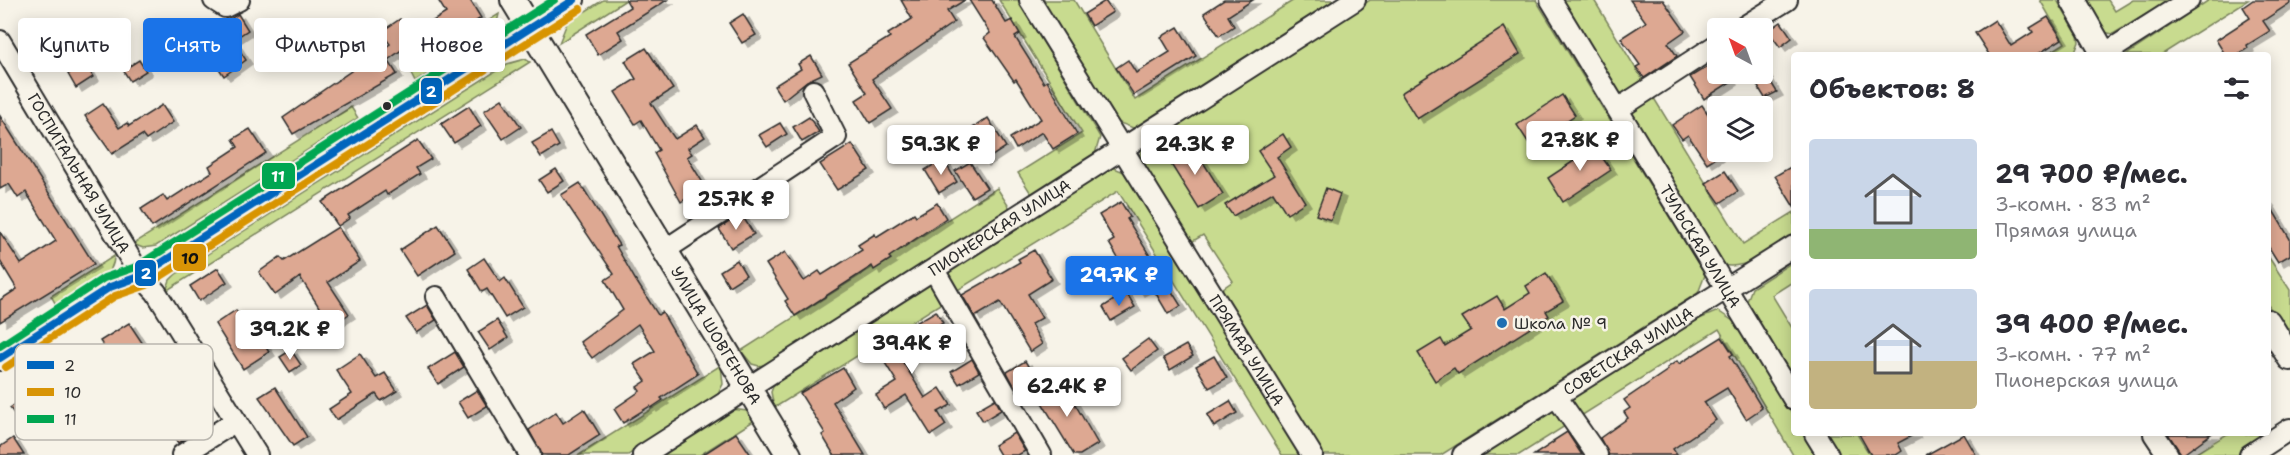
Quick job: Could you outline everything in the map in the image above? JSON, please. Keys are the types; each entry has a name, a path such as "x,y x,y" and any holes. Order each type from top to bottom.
{"main road":[{"name":"УЛИЦА ШОВГЕНОВА","path":"513,0 789,455"},
{"path":"2073,0 2102,52"},
{"path":"22,344 110,287 141,276 531,28"},
{"path":"2271,327 2290,358"},
{"path":"0,358 15,348"}],"street":[{"path":"531,28 574,0"},
{"name":"ПРЯМАЯ УЛИЦА","path":"1030,0 1312,455"},
{"name":"ПИОНЕРСКАЯ УЛИЦА","path":"643,455 1355,0"},
{"name":"ТУЛЬСКАЯ УЛИЦА","path":"1551,0 1791,395"},
{"path":"1758,18 1786,0"},
{"path":"2109,52 2189,0"},
{"name":"ГОСПИТАЛЬНАЯ УЛИЦА","path":"0,41 141,276 156,292 188,344"},
{"path":"1618,109 1707,51"},
{"path":"665,249 836,137 813,91"},
{"name":"СОВЕТСКАЯ УЛИЦА","path":"1463,455 1791,248"},
{"path":"934,270 1016,408 1041,455"},
{"path":"436,297 530,455"},
{"name":"ГОСПИТАЛЬНАЯ УЛИЦА","path":"213,384 257,455"},
{"path":"1556,396 1597,455"},
{"path":"213,435 236,421"},
{"path":"2250,455 2290,429"},
{"path":"1816,436 1828,455"},
{"path":"2155,436 2168,455"},
{"path":"182,455 206,440"}],"green space":[{"path":"603,0 626,0 559,43 567,23"},
{"path":"999,0 1018,0 1100,137 1095,154 1032,195 1018,173 1082,133"},
{"path":"1041,0 1074,0 1135,100 1294,0 1340,0 1136,129 1117,122"},
{"path":"1370,0 1536,0 1705,275 1698,293 1441,455 1320,455 1216,293 1233,281 1203,235 1190,243 1140,164 1139,156 1144,145"},
{"path":"1558,0 1594,0 1743,244 1791,214 1791,236 1742,265 1723,265"},
{"path":"2040,0 2057,0 2078,36 2079,42 2075,52 2051,52 2065,43"},
{"path":"2081,0 2108,0 2115,11 2133,0 2170,0 2113,34 2103,32"},
{"path":"2209,0 2248,0 2166,52 2131,52"},
{"path":"525,59 530,62 166,291 170,280 176,274 494,72 505,72 507,64"},
{"path":"410,72 431,72 415,82"},
{"path":"351,107 358,118 156,246 143,248 133,244"},
{"path":"1112,167 1124,172 1131,182 1304,455 1282,455 1118,191 953,293 940,271"},
{"path":"997,188 1011,210 767,364 759,366 752,364 741,351"},
{"path":"114,256 113,265 102,280 58,308 51,296"},
{"path":"2271,261 2290,290 2290,340 2271,310"},
{"path":"1791,263 1791,283 1772,295 1791,326 1791,380 1746,304 1752,288"},
{"path":"932,278 945,301 774,408 771,392 776,379"},
{"path":"1718,311 1733,321 1791,410 1791,436 1807,436 1819,455 1793,455 1719,329 1519,455 1483,455 1697,320"},
{"path":"721,365 723,384 718,394 628,455 579,455"},
{"path":"732,409 747,411 755,420 700,455 656,455"},
{"path":"1824,436 1858,436 1870,455 1837,455"},
{"path":"2224,436 2266,436 2267,438 2239,455 2193,455"}],"building":[{"path":"438,0 470,0 481,18 438,18 446,13"},
{"path":"626,0 667,0 618,31 623,39 598,55 586,34 630,7"},
{"path":"901,0 965,0 947,11 954,22 872,79 892,109 870,123 856,100 867,93 848,63 890,37 888,34 912,19"},
{"path":"969,0 992,0 1006,23 1012,20 1020,34 1015,37 1044,83 1047,81 1077,134 1053,149 1042,132 1016,149 1010,138 1041,119 1016,79 1014,81 984,38 990,33"},
{"path":"1224,0 1253,0 1228,16 1234,26 1219,36 1204,13"},
{"path":"1630,0 1663,0 1685,31 1668,43 1677,56 1644,78 1636,67 1640,65 1621,38 1646,22"},
{"path":"2253,0 2290,0 2290,3 2263,21 2270,31 2247,45 2248,48 2242,52 2224,52 2216,40 2250,18 2243,7"},
{"path":"1105,1 1113,12 1091,26 1084,14"},
{"path":"743,14 756,35 742,43 729,23"},
{"path":"2048,17 2062,39 2041,52 1987,52 1975,33 1995,20 2011,46 2033,32 2030,28"},
{"path":"242,20 248,30 242,34"},
{"path":"399,20 399,52 388,60 397,74 293,134 283,118 350,72 387,72 387,46 390,44 387,40 387,28"},
{"path":"1781,22 1792,38 1780,47 1773,38 1773,28"},
{"path":"1178,27 1196,56 1134,95 1116,68 1128,60 1136,73 1170,52 1161,37"},
{"path":"1504,27 1520,54 1417,119 1401,93"},
{"path":"646,48 673,89 651,103 666,126 675,139 697,125 705,137 688,148 692,154 687,157 705,186 681,202 654,153 659,150 641,120 635,124 615,92 636,79 625,61"},
{"path":"811,56 822,74 807,81 783,100 774,86 801,69 798,64"},
{"path":"139,60 144,72 130,81 124,72 131,72 131,65"},
{"path":"1707,67 1707,84 1727,84 1704,99 1690,77"},
{"path":"90,72 93,77 76,88 68,74"},
{"path":"1756,84 1772,84 1777,92 1764,96"},
{"path":"1562,95 1575,115 1530,145 1517,125"},
{"path":"502,99 521,127 503,139 484,111"},
{"path":"103,104 119,128 127,123 129,126 162,105 173,122 146,140 142,135 112,154 85,116"},
{"path":"1702,105 1707,112 1709,162 1707,163 1688,135 1682,139 1672,125"},
{"path":"469,106 481,126 454,143 441,124"},
{"path":"0,116 94,264 0,322 0,300 17,289 0,261 0,232 21,264 56,241 26,192 18,198 9,184 0,189"},
{"path":"809,117 819,132 802,142 793,127"},
{"path":"988,118 1006,147 983,162 965,133"},
{"path":"780,123 787,134 767,147 759,135"},
{"path":"250,129 266,153 152,227 141,209 163,195 167,201 212,172 209,166 238,147 233,139"},
{"path":"551,132 559,146 541,157 532,143"},
{"path":"1283,134 1291,147 1277,157 1305,202 1287,214 1273,192 1233,216 1225,205 1274,175 1258,151"},
{"path":"1588,137 1611,170 1563,202 1548,178 1583,155 1576,145"},
{"path":"418,140 431,159 416,168 420,174 387,195 385,191 348,215 350,218 338,226 322,202"},
{"path":"1191,143 1223,194 1199,209 1167,158"},
{"path":"852,144 869,170 837,190 820,164"},
{"path":"943,159 957,182 939,193 925,170"},
{"path":"970,162 987,188 972,197 955,171"},
{"path":"1791,167 1791,202 1775,176"},
{"path":"556,169 564,181 547,192 539,180"},
{"path":"1725,171 1738,191 1720,203 1706,183"},
{"path":"580,183 619,245 616,246 635,279 658,315 662,312 698,374 661,398 663,400 651,408 650,406 623,423 614,409 640,391 637,387 646,381 634,364 655,351 638,324 592,358 580,342 623,310 605,280 614,274 561,195"},
{"path":"1326,188 1340,194 1331,220 1316,215"},
{"path":"1121,202 1130,217 1127,219 1181,306 1168,314 1151,285 1138,292 1109,243 1114,240 1099,215"},
{"path":"937,203 946,218 889,257 891,259 874,270 872,266 795,316 785,301 788,299 766,264 785,252 804,281 819,271 822,275 862,250 858,245 875,234 876,237 914,213 916,216"},
{"path":"2271,207 2290,239 2290,255 2278,262 2271,251"},
{"path":"741,214 754,234 731,248 719,229"},
{"path":"438,225 455,251 417,276 400,250"},
{"path":"338,227 360,261 328,282 349,314 331,326 300,277 275,295 259,272 280,257 284,261"},
{"path":"1034,250 1052,279 1028,294 1042,318 1031,324 1042,344 1030,352 1000,302 975,317 962,295 1020,262 1018,259"},
{"path":"484,258 500,282 505,278 523,307 505,318 487,289 482,292 468,269"},
{"path":"737,260 746,275 729,286 720,271"},
{"path":"218,268 227,282 199,301 190,286"},
{"name":"Школа № 9","path":"1546,273 1563,301 1546,311 1549,316 1458,374 1454,368 1435,381 1418,353 1441,339 1445,346 1471,330 1462,317 1497,296 1505,309 1530,293 1526,286"},
{"path":"1126,292 1135,307 1111,321 1103,307"},
{"path":"427,305 436,320 416,333 406,318"},
{"path":"236,310 246,326 250,323 269,352 243,369 215,324"},
{"path":"936,311 943,323 905,346 909,354 901,359 925,398 940,388 951,405 938,412 946,425 931,435 906,395 884,409 876,395 897,382 875,347"},
{"path":"497,320 508,338 490,350 478,332"},
{"path":"129,323 143,344 102,344 100,341"},
{"path":"1722,337 1733,354 1730,356 1762,408 1746,419 1727,388 1704,402 1716,420 1673,449 1677,455 1609,455 1600,438 1628,418 1624,412 1630,408 1624,400 1668,370 1667,368 1677,361 1679,364"},
{"path":"1148,339 1157,351 1131,370 1122,358"},
{"path":"1186,345 1193,356 1170,370 1163,358"},
{"path":"291,350 301,365 290,372 280,357"},
{"path":"455,352 464,367 438,384 428,369"},
{"path":"360,354 376,378 385,373 397,391 381,401 376,394 336,420 329,409 352,394 336,370"},
{"path":"1214,356 1227,378 1209,388 1196,366"},
{"path":"972,359 979,372 959,384 951,372"},
{"path":"1025,361 1035,377 1016,389 1007,372"},
{"path":"843,368 854,387 833,402 865,455 834,455 822,435 825,433 800,393"},
{"path":"1060,378 1098,444 1080,455 1074,455 1036,393"},
{"path":"275,387 307,437 293,446 259,397"},
{"path":"477,390 487,406 468,418 458,402"},
{"path":"995,399 1001,410 983,421 976,410"},
{"path":"1230,401 1237,413 1214,427 1207,415"},
{"path":"15,404 15,415 10,408"},
{"path":"584,409 600,435 569,455 542,455 529,430 556,412 563,423"},
{"path":"1567,432 1582,455 1534,455 1554,442"},
{"path":"736,433 751,455 702,455"},
{"path":"1014,433 1025,451 1018,455 1000,455 994,445"},
{"path":"1860,436 1911,436 1898,443 1902,451 1896,455 1871,455"},
{"path":"1960,436 1965,436 1976,455 1926,455"},
{"path":"2169,436 2208,436 2182,455"},
{"path":"13,438 24,455 0,455 0,447"}],"transit line":[{"name":"11","path":"0,346 104,278 136,267 554,0"},
{"name":"2","path":"22,344 110,287 141,276 574,0"},
{"name":"10","path":"41,344 115,296 147,285 580,9"},
{"name":"2","path":"0,358 15,348"},
{"name":"10","path":"6,367 15,361"}],"place":[{"name":"Школа № 9","path":"1502,323"}]}
